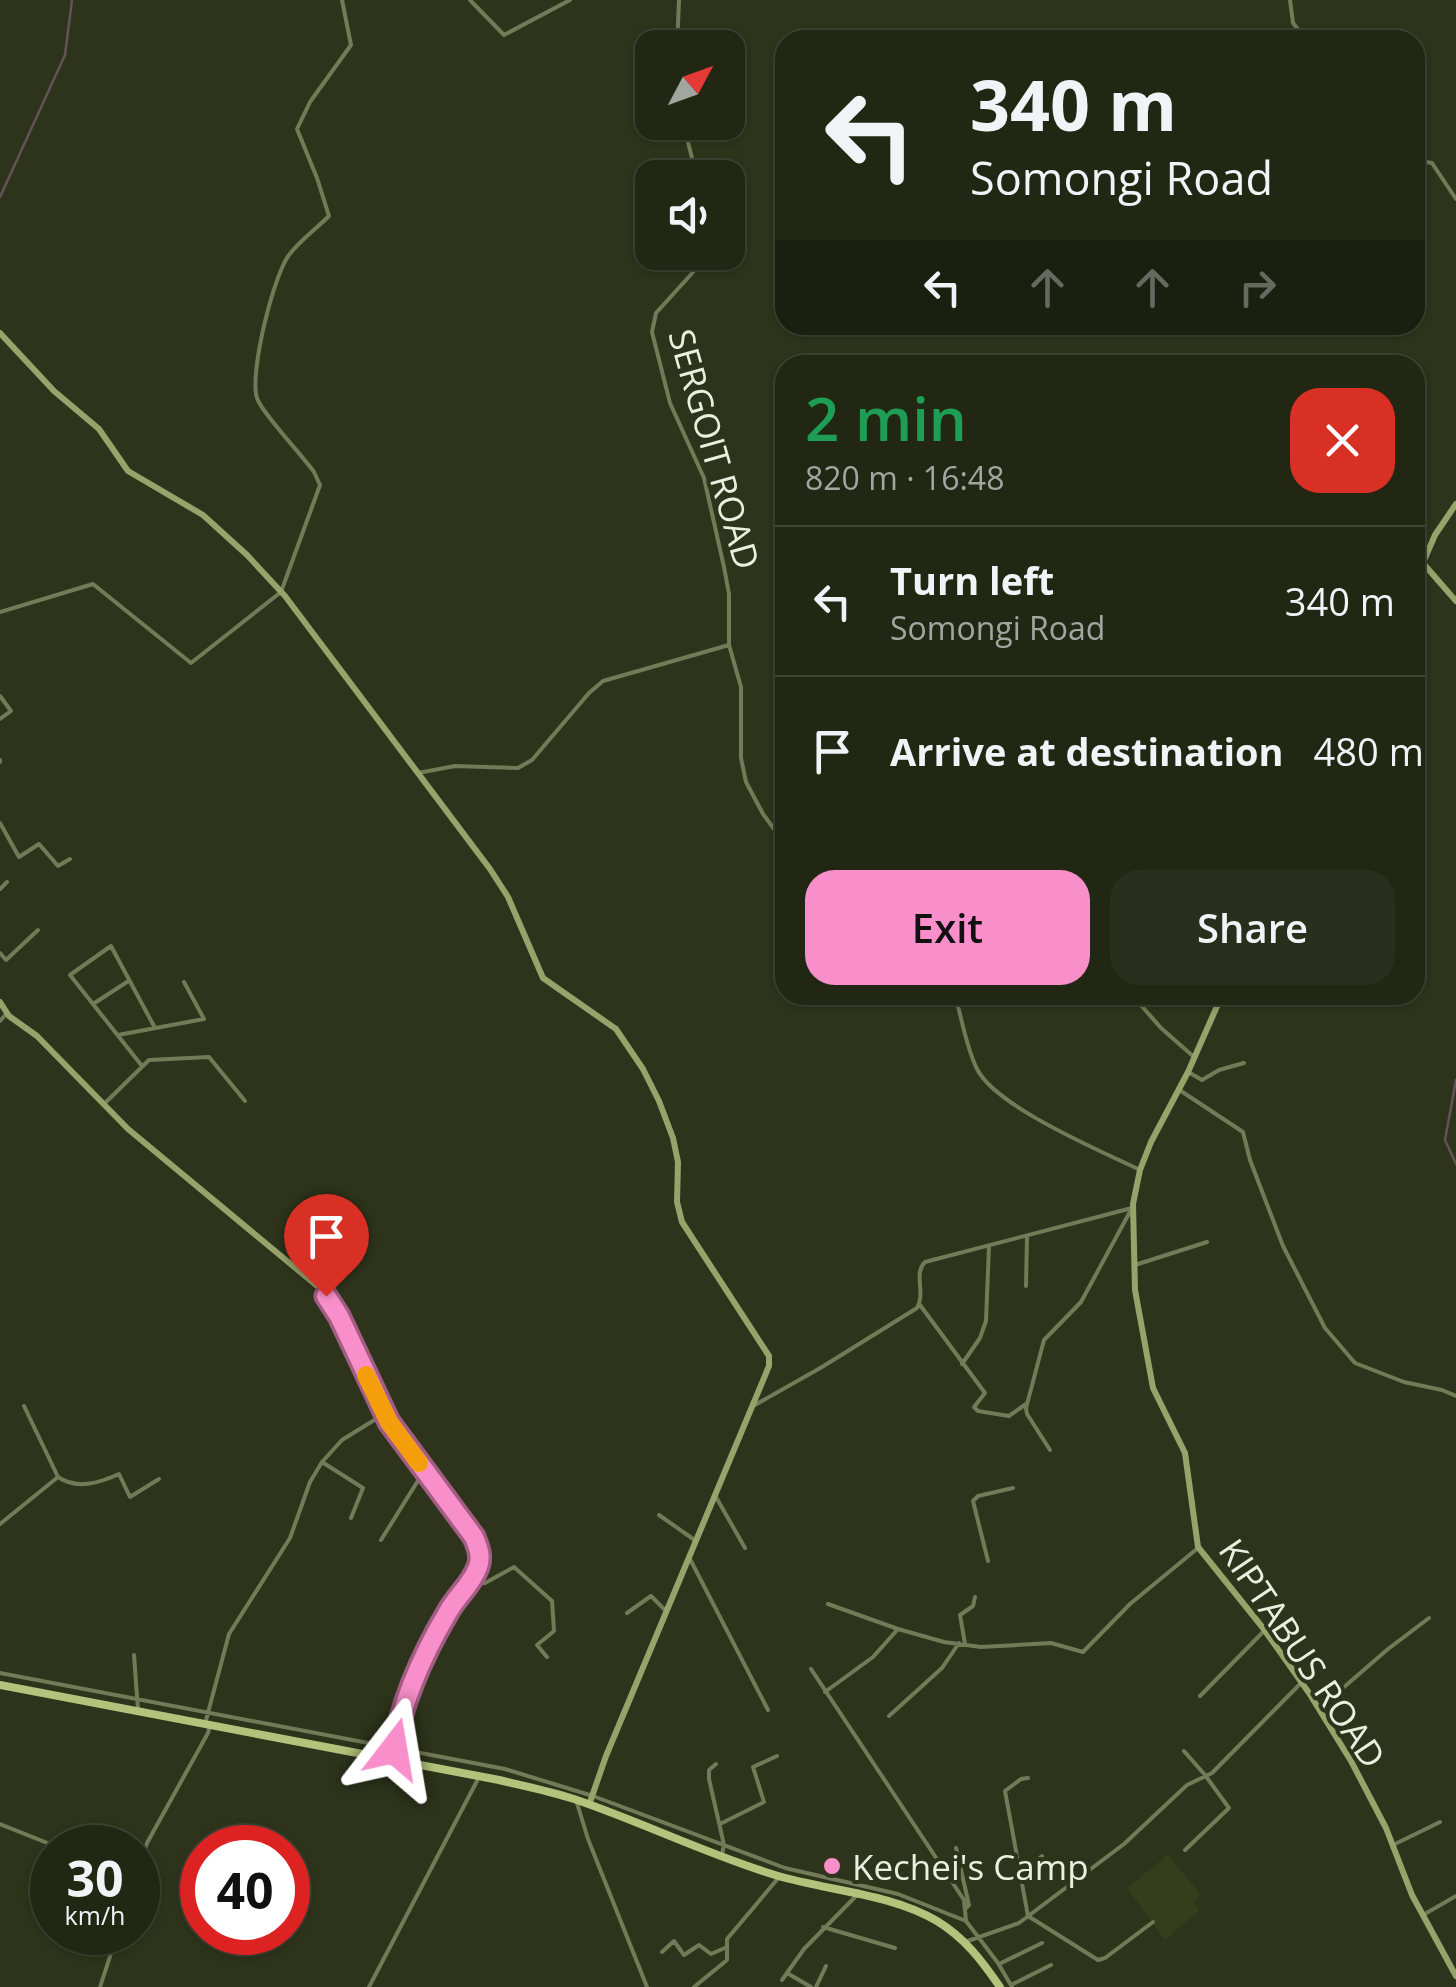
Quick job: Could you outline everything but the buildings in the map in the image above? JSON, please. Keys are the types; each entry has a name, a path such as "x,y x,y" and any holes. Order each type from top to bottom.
{"main road":[{"path":"0,1685 499,1780 574,1800 591,1800 722,1857 919,1912 965,1942 998,1984"}],"street":[{"path":"0,612 93,584 191,663 280,592 320,485 257,399 255,382 263,329 282,266 290,253 328,218 297,129 310,102 352,45 342,0"},
{"path":"470,0 504,36 570,0"},
{"path":"678,30 679,0"},
{"path":"1290,0 1299,30"},
{"path":"1425,161 1432,162 1456,199"},
{"name":"SERGOIT ROAD","path":"693,270 656,313 652,325 670,404 698,462 709,496 729,594 729,646 741,687 741,758 746,782 775,830"},
{"path":"0,333 54,392 99,429 128,471 203,515 280,592 453,818 508,897 544,978 616,1029 642,1069 673,1138 682,1222 769,1356 769,1366 591,1800"},
{"path":"1425,556 1456,504"},
{"path":"1425,565 1456,601"},
{"path":"418,773 455,766 523,767 602,681 729,646"},
{"path":"0,696 11,711 0,719"},
{"path":"0,823 19,857 39,844 58,866 70,859"},
{"path":"0,888 8,882"},
{"path":"0,953 6,960 38,930"},
{"path":"142,1066 70,975 111,946 155,1028"},
{"path":"93,1004 128,981"},
{"path":"118,1035 204,1019 184,982"},
{"path":"0,1002 7,1013 37,1036 184,1178 322,1290 339,1316 384,1414 477,1544 478,1568 450,1608 415,1678 399,1719 390,1760"},
{"path":"958,1005 976,1068 993,1088 1052,1128 1140,1170"},
{"path":"1141,1005 1194,1057"},
{"name":"KIPTABUS ROAD","path":"1217,1005 1151,1142 1132,1208 1135,1290 1153,1388 1185,1453 1198,1548 1318,1708 1374,1803 1412,1895 1456,1976"},
{"path":"0,1021 7,1013"},
{"path":"104,1104 149,1060 209,1057 245,1100"},
{"path":"1188,1072 1202,1080 1244,1063"},
{"path":"1178,1090 1243,1132 1283,1246 1325,1328 1355,1363 1456,1396"},
{"path":"1026,1404 1009,1416 974,1407 985,1393 920,1305 919,1272 923,1263 1132,1208"},
{"path":"1050,1450 1026,1414 1044,1340 1080,1302 1132,1208"},
{"path":"1026,1286 1028,1236"},
{"path":"1133,1265 1206,1242"},
{"path":"962,1364 980,1338 986,1321 990,1246"},
{"path":"751,1408 920,1305"},
{"path":"24,1406 58,1477 65,1482 97,1484 119,1474 130,1497 159,1479"},
{"path":"158,1825 208,1732 228,1634 290,1538 310,1482 342,1440 384,1414"},
{"path":"322,1462 363,1488 350,1518"},
{"path":"381,1540 424,1471"},
{"path":"0,1524 58,1477"},
{"path":"988,1561 973,1501 978,1496 1013,1488"},
{"path":"716,1497 745,1548"},
{"path":"659,1514 697,1542"},
{"path":"828,1604 926,1638 981,1647 1051,1644 1083,1652 1130,1604 1198,1548"},
{"path":"690,1558 768,1710"},
{"path":"468,1584 485,1583 514,1566 552,1601 554,1631 538,1645 548,1657"},
{"path":"627,1613 651,1596 668,1612"},
{"path":"889,1716 942,1668 962,1644 960,1615 973,1606 976,1597"},
{"path":"1318,1708 1429,1618"},
{"path":"825,1692 872,1657 898,1630"},
{"path":"1200,1696 1264,1631"},
{"path":"134,1655 138,1711"},
{"path":"811,1669 964,1900 966,1921"},
{"path":"0,1673 505,1770 785,1868 898,1894 966,1921 1012,1986 1050,1965"},
{"path":"965,1942 1010,1927 1028,1916 1124,1844 1187,1785 1206,1777 1302,1682"},
{"path":"1184,1751 1229,1808 1185,1850"},
{"path":"720,1824 764,1802 753,1767 777,1756"},
{"path":"716,1764 709,1770 708,1778 724,1846 722,1857"},
{"path":"1028,1778 1005,1791 1028,1916 1098,1960 1153,1922"},
{"path":"370,1987 476,1782"},
{"path":"574,1800 647,1987"},
{"path":"1393,1844 1440,1822"},
{"path":"0,1824 30,1836"},
{"path":"956,1848 969,1904 966,1908"},
{"path":"1020,1873 1042,1856"},
{"path":"694,1987 728,1960 728,1939 735,1927 780,1876"},
{"path":"782,1980 823,1927 857,1895"},
{"path":"1424,1916 1456,1896"},
{"path":"823,1927 895,1948"},
{"path":"662,1952 674,1941 684,1955 699,1945 711,1954 727,1948"},
{"path":"998,1964 1042,1943"},
{"path":"100,1987 110,1955"},
{"path":"787,1973 814,1987 826,1966"},
{"path":"984,1987 998,1984"}],"shaded area":[{"path":"1168,1855 1201,1895 1194,1902 1199,1911 1165,1940 1127,1888"}],"waterway":[{"path":"0,197 65,55 72,0"},
{"path":"1456,1080 1445,1140 1456,1164"}],"slow traffic":[{"path":"366,1375 389,1422 419,1463"}],"place":[{"name":"Kechei's Camp","path":"832,1866"}],"route":[{"path":"326,1296 389,1422 474,1537 480,1552 478,1568 450,1608 408,1693 394,1749"}]}
